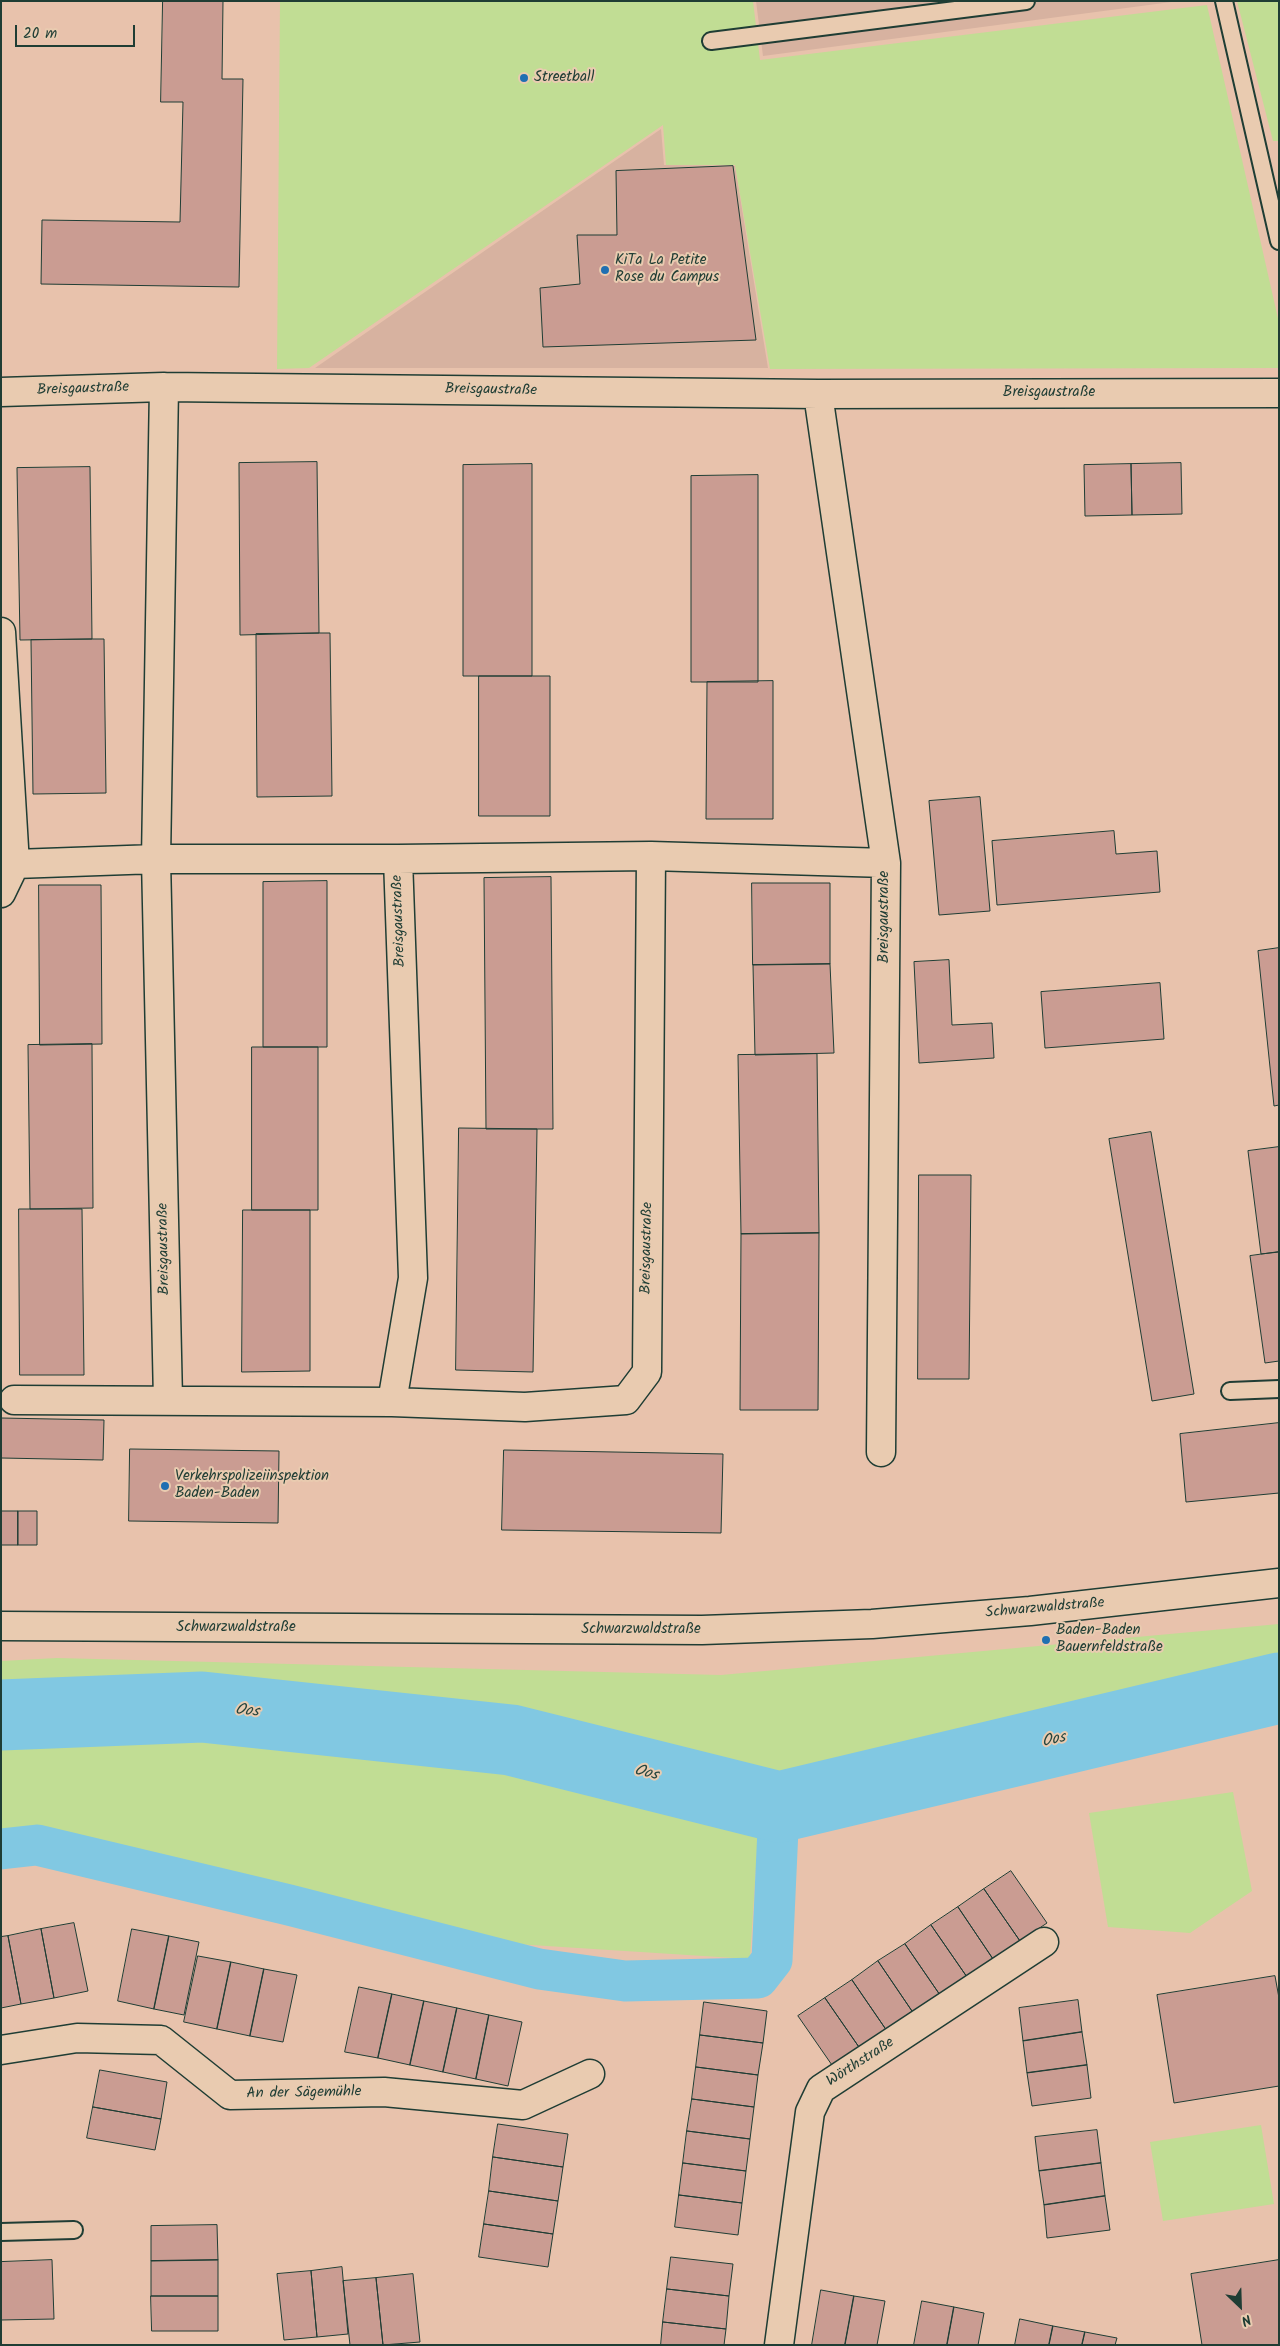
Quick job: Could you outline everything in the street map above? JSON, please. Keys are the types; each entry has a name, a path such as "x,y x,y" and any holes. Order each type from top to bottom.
{"street":[{"name":"Breisgaustraße","path":"164,388 156,859 168,1400"},
{"name":"Breisgaustraße","path":"1,392 164,388 818,394 1279,393"},
{"name":"Breisgaustraße","path":"818,394 886,862 882,1452"},
{"path":"1,632 6,800 15,864 1,894"},
{"name":"Breisgaustraße","path":"15,864 156,859 651,856 886,862"},
{"name":"Breisgaustraße","path":"14,1400 392,1402 525,1407 626,1400 647,1372 651,856"},
{"name":"Breisgaustraße","path":"392,1402 413,1278 398,859"},
{"name":"Schwarzwaldstraße","path":"1,1626 740,1629 872,1624 1030,1611 1279,1583"},
{"name":"Wörthstraße","path":"779,2345 810,2112 821,2089 1044,1942"},
{"name":"An der Sägemühle","path":"1,2050 77,2038 161,2040 230,2095 384,2092 523,2105 590,2074"}],"lane":[{"path":"711,41 1026,1"},
{"path":"1224,1 1279,241"},
{"path":"1230,1391 1279,1389"},
{"path":"1,2232 74,2230"}],"shaded area":[{"path":"756,1 1179,1 763,56"},
{"name":"KiTa La Petite Rose du Campus","path":"661,129 664,165 735,166 768,368 315,368"}],"green space":[{"path":"280,1 753,1 760,60 1207,5 1279,323 1279,368 770,369 735,165 666,165 663,125 309,368 277,369"},
{"path":"1237,1 1279,1 1279,141 1273,141"},
{"path":"1279,1624 1279,1668 761,1789 750,1959 500,1943 36,1833 1,1837 1,1661 57,1658 721,1675"},
{"path":"1233,1792 1252,1891 1190,1933 1108,1927 1089,1813"},
{"path":"1261,2125 1274,2204 1163,2221 1150,2142"}],"building":[{"path":"163,1 223,1 222,79 243,79 239,287 41,284 42,220 180,222 183,102 161,102"},
{"path":"733,166 756,340 543,347 540,288 580,284 577,235 617,235 616,171"},
{"path":"317,462 319,633 240,635 239,463"},
{"path":"1181,463 1182,514 1132,515 1131,464"},
{"path":"532,464 532,676 463,676 463,465"},
{"path":"1131,464 1132,515 1085,516 1084,465"},
{"path":"90,467 92,639 20,640 17,468"},
{"path":"758,475 758,682 691,682 691,476"},
{"path":"330,633 332,796 257,797 256,634"},
{"path":"104,639 106,793 33,794 31,640"},
{"path":"479,676 550,676 550,816 479,816"},
{"path":"773,681 773,819 706,819 707,682"},
{"path":"980,797 990,911 939,915 929,801"},
{"path":"1114,831 1116,854 1157,851 1160,892 997,905 992,841"},
{"path":"551,877 553,1129 486,1129 484,878"},
{"path":"327,881 327,1047 263,1047 263,882"},
{"path":"752,883 830,883 830,964 753,965"},
{"path":"39,885 101,885 102,1044 40,1045"},
{"path":"1279,948 1279,1105 1274,1106 1258,951"},
{"path":"949,960 952,1025 992,1023 994,1058 919,1063 914,962"},
{"path":"830,964 834,1053 755,1055 753,965"},
{"path":"1160,983 1164,1039 1045,1048 1041,992"},
{"path":"92,1044 93,1208 30,1209 28,1045"},
{"path":"252,1047 318,1047 318,1210 252,1210"},
{"path":"817,1054 819,1233 741,1234 738,1055"},
{"path":"459,1128 537,1129 533,1372 456,1370"},
{"path":"1151,1132 1194,1394 1152,1401 1109,1139"},
{"path":"1279,1147 1279,1252 1261,1254 1248,1151"},
{"path":"919,1175 971,1175 969,1379 918,1379"},
{"path":"19,1209 82,1209 84,1375 20,1375"},
{"path":"243,1210 310,1210 310,1371 242,1372"},
{"path":"819,1233 818,1410 740,1410 741,1234"},
{"path":"1279,1252 1279,1361 1265,1363 1250,1256"},
{"path":"1,1418 104,1420 103,1460 1,1458"},
{"path":"1279,1423 1279,1493 1186,1502 1180,1434"},
{"path":"130,1449 279,1451 278,1523 129,1521"},
{"path":"504,1450 723,1454 721,1533 502,1530"},
{"path":"1,1511 18,1511 18,1545 1,1545"},
{"path":"18,1511 37,1511 37,1545 18,1545"},
{"path":"1011,1871 1047,1923 1020,1941 984,1889"},
{"path":"984,1889 1020,1941 993,1959 958,1907"},
{"path":"958,1907 993,1959 967,1977 931,1925"},
{"path":"74,1923 88,1991 54,1998 41,1929"},
{"path":"931,1925 967,1977 940,1995 905,1944"},
{"path":"41,1929 54,1998 21,2004 8,1936"},
{"path":"132,1929 169,1936 154,2009 118,2001"},
{"path":"8,1936 21,2004 1,2008 1,1937"},
{"path":"169,1936 199,1942 184,2015 154,2009"},
{"path":"905,1944 940,1995 914,2014 878,1961"},
{"path":"198,1956 231,1962 217,2029 184,2022"},
{"path":"878,1961 914,2014 887,2031 852,1980"},
{"path":"231,1962 264,1969 250,2036 217,2029"},
{"path":"264,1969 297,1975 283,2042 250,2036"},
{"path":"1275,1976 1279,1998 1279,2086 1174,2103 1157,1995"},
{"path":"852,1980 887,2031 861,2050 825,1998"},
{"path":"359,1987 392,1994 378,2058 345,2052"},
{"path":"392,1994 424,2001 410,2065 378,2058"},
{"path":"825,1998 861,2050 834,2068 798,2016"},
{"path":"1078,2000 1082,2032 1023,2041 1019,2008"},
{"path":"424,2001 457,2008 443,2072 410,2065"},
{"path":"704,2002 767,2011 763,2043 700,2035"},
{"path":"457,2008 489,2015 476,2079 443,2072"},
{"path":"489,2015 522,2022 508,2086 476,2079"},
{"path":"1082,2032 1087,2065 1027,2073 1023,2041"},
{"path":"700,2035 763,2043 758,2075 696,2067"},
{"path":"1087,2065 1091,2098 1032,2106 1027,2073"},
{"path":"696,2067 758,2075 754,2107 692,2099"},
{"path":"100,2070 167,2082 161,2119 93,2107"},
{"path":"692,2099 754,2107 750,2139 687,2131"},
{"path":"93,2107 161,2119 155,2150 87,2138"},
{"path":"498,2124 568,2134 563,2167 493,2157"},
{"path":"1097,2130 1101,2163 1039,2171 1035,2137"},
{"path":"687,2131 750,2139 746,2171 683,2163"},
{"path":"493,2157 563,2167 558,2201 489,2191"},
{"path":"683,2163 746,2171 742,2203 679,2195"},
{"path":"1101,2163 1105,2196 1044,2205 1039,2171"},
{"path":"489,2191 558,2201 553,2234 484,2224"},
{"path":"679,2195 742,2203 738,2235 675,2227"},
{"path":"1105,2196 1110,2230 1047,2238 1044,2205"},
{"path":"484,2224 553,2234 548,2267 479,2257"},
{"path":"217,2225 218,2260 151,2261 151,2226"},
{"path":"671,2257 733,2264 729,2296 667,2289"},
{"path":"52,2260 54,2319 1,2320 1,2262"},
{"path":"218,2260 218,2296 151,2296 151,2261"},
{"path":"1279,2260 1279,2345 1202,2345 1191,2274"},
{"path":"342,2267 348,2334 317,2337 311,2271"},
{"path":"311,2271 317,2337 284,2340 277,2274"},
{"path":"413,2274 420,2342 383,2345 376,2278"},
{"path":"376,2278 383,2345 350,2345 343,2281"},
{"path":"667,2289 729,2296 726,2329 663,2322"},
{"path":"821,2290 854,2296 845,2345 812,2345"},
{"path":"151,2296 218,2296 218,2331 152,2331"},
{"path":"854,2296 885,2301 877,2345 845,2345"},
{"path":"922,2301 954,2307 947,2345 914,2345"},
{"path":"954,2307 984,2313 978,2345 947,2345"},
{"path":"1020,2319 1053,2326 1049,2345 1015,2345"},
{"path":"663,2322 726,2329 724,2345 661,2345"},
{"path":"1053,2326 1085,2332 1082,2345 1049,2345"},
{"path":"1085,2332 1117,2338 1115,2345 1082,2345"}],"waterway":[{"name":"Oos","path":"1,1715 202,1707 511,1740 779,1807 1279,1688"},
{"path":"1,1849 37,1845 289,1905 539,1969 625,1981 758,1978 772,1960 779,1807"}],"place":[{"name":"Streetball","path":"524,78"},
{"name":"KiTa La Petite Rose du Campus","path":"605,270"},
{"name":"Verkehrspolizeiinspektion Baden-Baden","path":"165,1486"},
{"name":"Baden-Baden Bauernfeldstraße","path":"1046,1640"}]}
